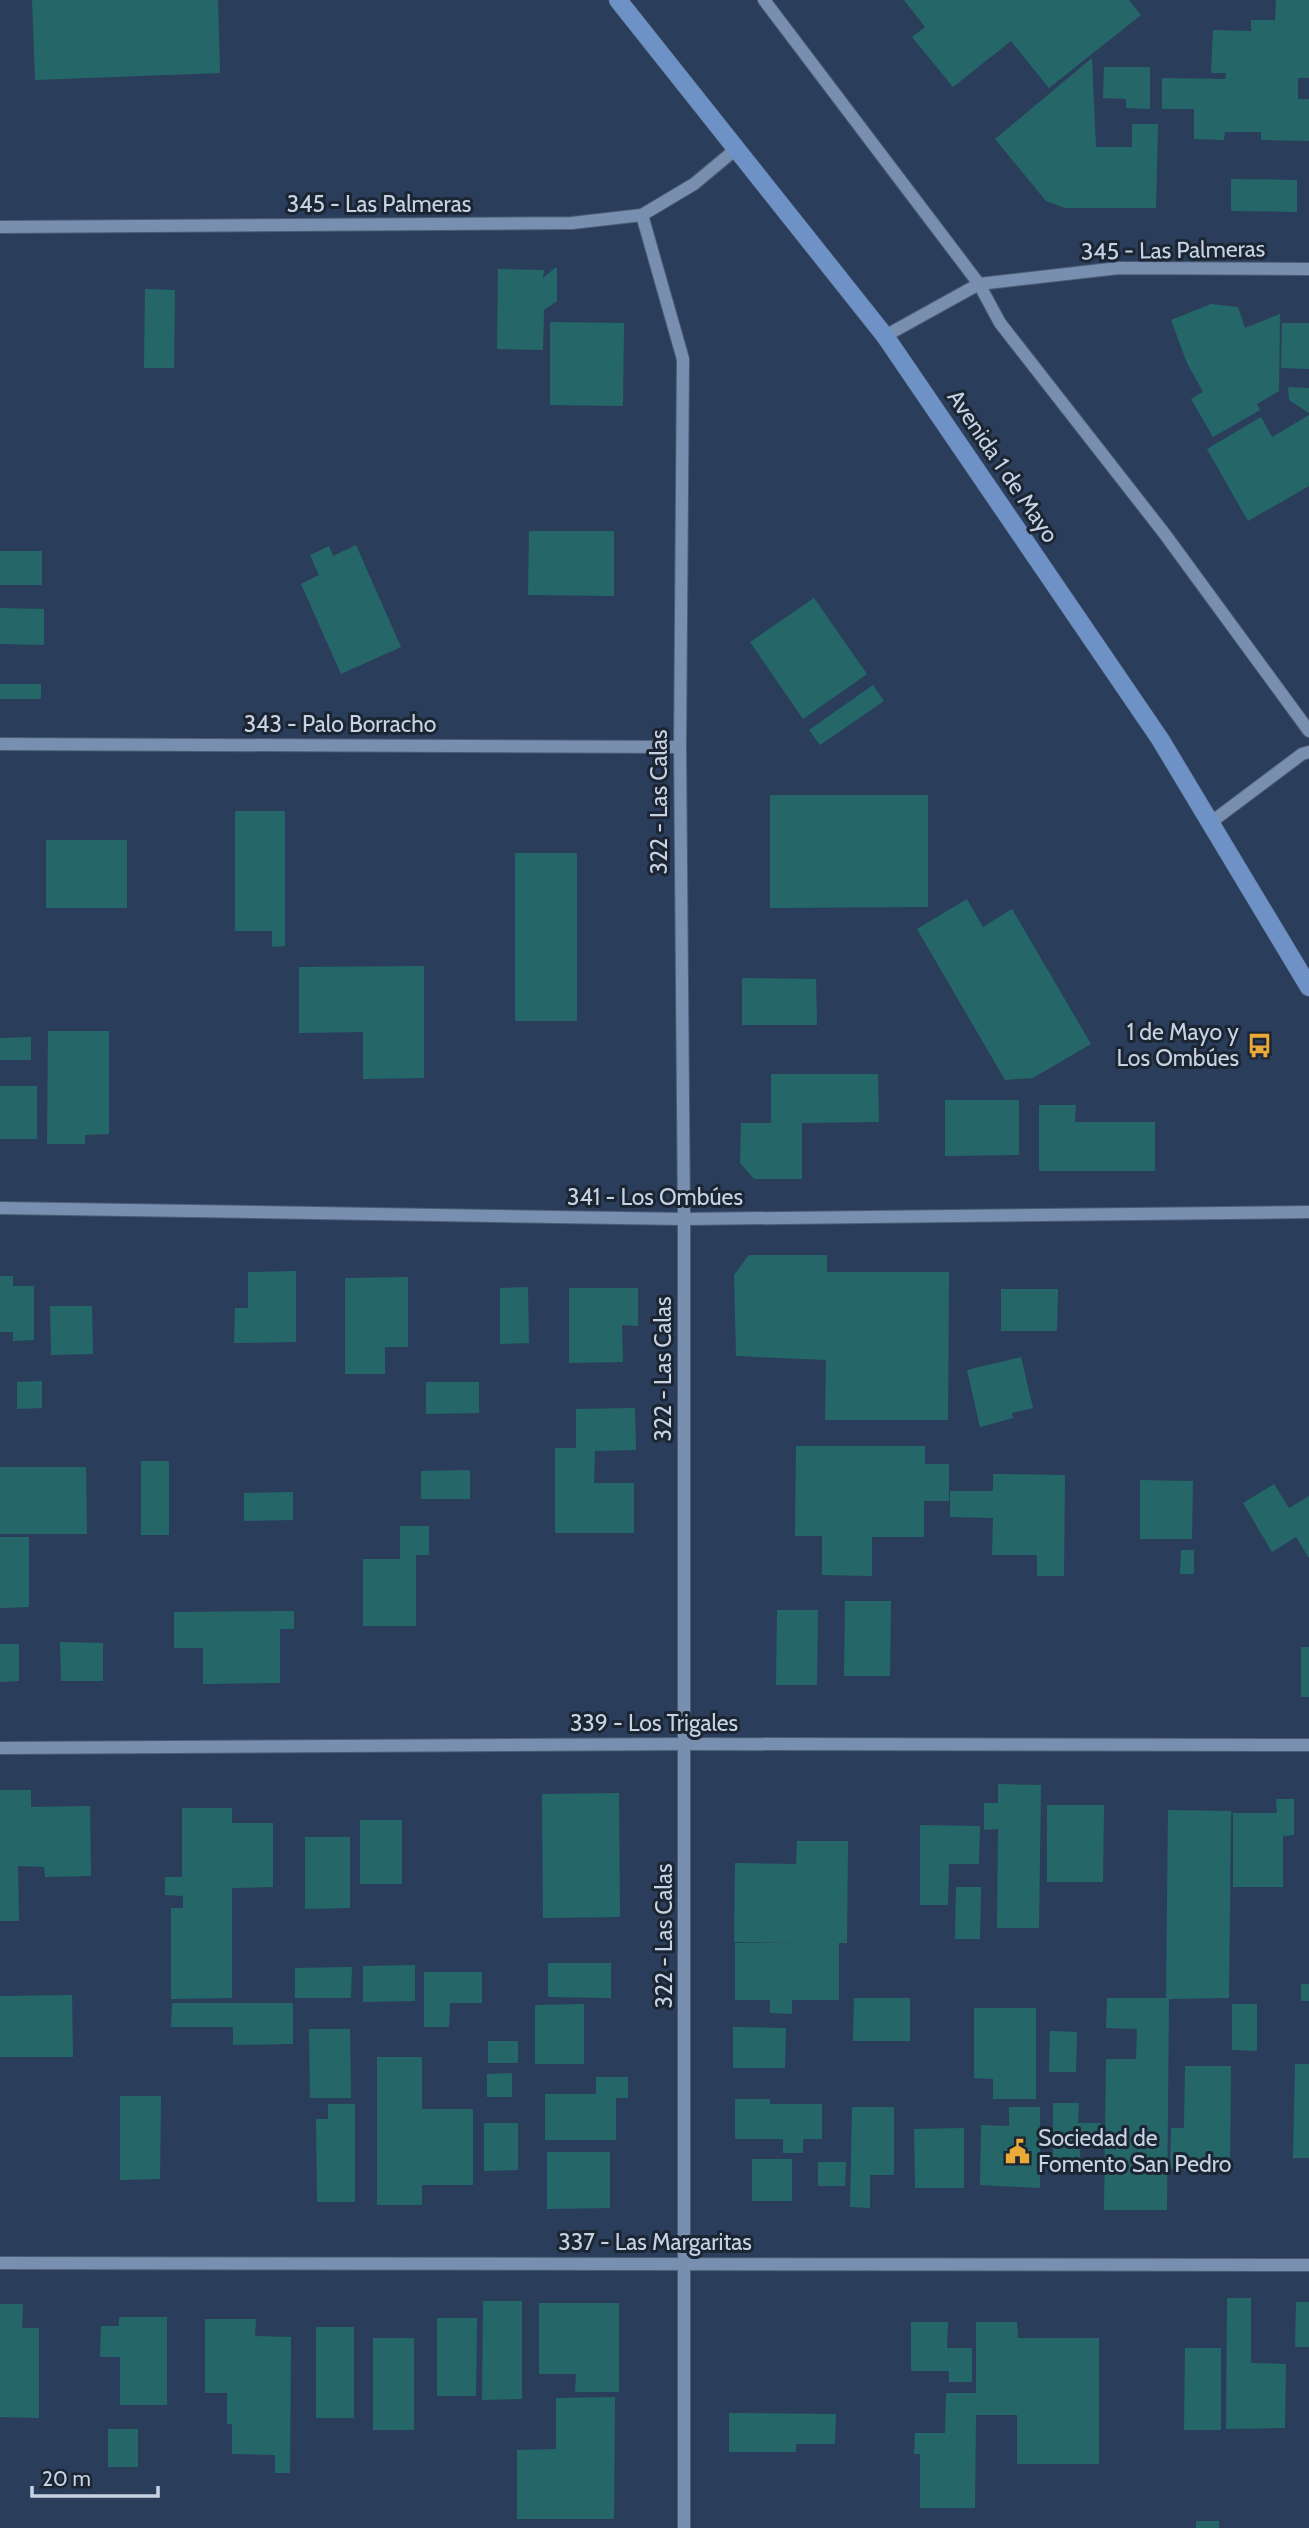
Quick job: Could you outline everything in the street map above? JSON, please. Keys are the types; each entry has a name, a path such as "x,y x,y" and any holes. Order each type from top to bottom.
{"main road":[{"name":"Avenida 1 de Mayo","path":"618,0 885,336 1160,739 1309,986"}],"street":[{"path":"764,0 979,284 1000,323 1164,533 1309,731"},
{"name":"345 - Las Palmeras","path":"0,228 572,223 642,215 694,184 736,149"},
{"name":"322 - Las Calas","path":"642,215 682,359 680,747 684,1219 684,2528"},
{"name":"345 - Las Palmeras","path":"885,336 979,284 1119,268 1309,270"},
{"name":"343 - Palo Borracho","path":"0,744 680,747"},
{"path":"1210,823 1302,754 1309,752"},
{"name":"341 - Los Ombúes","path":"0,1208 684,1219 1309,1212"},
{"name":"339 - Los Trigales","path":"0,1748 685,1744 1309,1745"},
{"name":"337 - Las Margaritas","path":"0,2263 1309,2264"}],"building":[{"path":"32,0 218,0 220,73 35,80"},
{"path":"904,0 1129,0 1141,15 1049,88 1011,41 953,87 912,37 925,27"},
{"path":"1276,0 1309,0 1309,78 1298,78 1298,99 1309,99 1309,141 1261,140 1261,132 1225,132 1224,140 1194,139 1194,109 1162,109 1162,78 1225,79 1226,73 1211,73 1213,30 1251,31 1251,20 1275,20"},
{"path":"1092,58 1096,147 1132,147 1132,124 1158,124 1156,208 1065,208 1046,201 995,139"},
{"path":"1104,67 1150,67 1150,109 1126,108 1126,99 1103,98"},
{"path":"1231,179 1297,180 1297,212 1231,211"},
{"path":"555,268 557,301 544,310 543,350 497,349 498,269 544,270 543,278"},
{"path":"145,289 175,290 174,368 144,368"},
{"path":"1211,304 1238,307 1245,328 1280,314 1279,391 1257,404 1260,410 1213,437 1191,399 1203,392 1187,363 1171,320"},
{"path":"550,322 624,323 623,406 550,405"},
{"path":"1282,323 1309,323 1309,369 1281,368"},
{"path":"1288,387 1309,388 1309,413 1289,400"},
{"path":"1309,415 1309,486 1248,521 1207,449 1261,417 1272,437"},
{"path":"529,531 614,531 614,596 528,595"},
{"path":"356,545 401,647 341,674 301,584 319,575 310,555 329,546 333,556"},
{"path":"0,551 42,551 42,585 0,585"},
{"path":"814,598 867,674 803,719 750,642"},
{"path":"0,608 44,609 44,645 0,644"},
{"path":"0,684 41,684 41,699 0,699"},
{"path":"873,685 884,701 820,745 809,730"},
{"path":"770,795 928,795 928,907 770,908"},
{"path":"235,811 285,811 285,946 272,947 272,931 235,931"},
{"path":"46,840 127,840 127,908 46,908"},
{"path":"515,853 577,853 577,1021 515,1021"},
{"path":"967,899 983,927 1012,909 1091,1044 1033,1078 1005,1080 917,929"},
{"path":"424,966 424,1078 363,1079 363,1032 299,1033 299,967"},
{"path":"742,978 816,979 817,1025 742,1025"},
{"path":"48,1031 109,1031 109,1134 85,1135 85,1144 47,1144"},
{"path":"31,1037 31,1060 0,1060 0,1038"},
{"path":"771,1074 878,1074 879,1122 802,1123 802,1179 754,1179 740,1163 741,1123 771,1123"},
{"path":"0,1086 37,1086 37,1139 0,1139"},
{"path":"945,1100 1019,1100 1019,1155 945,1156"},
{"path":"1039,1105 1076,1105 1075,1122 1155,1122 1155,1171 1039,1171"},
{"path":"749,1255 827,1255 827,1272 949,1272 948,1420 825,1420 826,1360 736,1356 734,1275"},
{"path":"296,1271 296,1342 234,1343 235,1308 248,1308 248,1272"},
{"path":"0,1276 13,1276 13,1286 34,1286 34,1340 13,1341 13,1332 0,1332"},
{"path":"408,1277 408,1347 385,1347 385,1374 345,1374 345,1278"},
{"path":"528,1287 529,1343 500,1344 500,1288"},
{"path":"569,1288 638,1288 638,1326 622,1325 623,1362 569,1363"},
{"path":"1001,1289 1058,1289 1057,1331 1001,1331"},
{"path":"50,1306 92,1306 93,1354 51,1355"},
{"path":"1021,1357 1033,1408 1012,1413 1013,1418 980,1427 967,1370"},
{"path":"42,1381 42,1408 17,1409 17,1382"},
{"path":"426,1382 479,1382 479,1413 426,1414"},
{"path":"635,1408 636,1450 595,1451 594,1483 634,1483 634,1533 555,1533 555,1448 576,1448 576,1409"},
{"path":"796,1446 925,1446 925,1464 949,1464 949,1501 924,1501 924,1537 872,1537 872,1576 822,1575 822,1536 795,1536"},
{"path":"141,1461 169,1461 169,1535 141,1535"},
{"path":"0,1467 86,1467 87,1534 0,1534"},
{"path":"470,1470 470,1499 421,1499 421,1471"},
{"path":"993,1474 1065,1475 1064,1576 1037,1576 1037,1555 992,1555 993,1518 950,1517 950,1491 993,1491"},
{"path":"1140,1480 1193,1481 1192,1539 1140,1539"},
{"path":"1274,1484 1289,1508 1309,1496 1309,1558 1296,1537 1272,1552 1243,1503"},
{"path":"293,1492 293,1520 244,1521 244,1493"},
{"path":"400,1526 429,1526 429,1555 416,1555 416,1626 363,1626 363,1559 400,1559"},
{"path":"0,1537 29,1537 29,1607 0,1608"},
{"path":"1181,1550 1194,1550 1194,1574 1180,1574"},
{"path":"845,1601 891,1601 890,1676 844,1676"},
{"path":"777,1610 818,1610 817,1685 776,1685"},
{"path":"294,1611 294,1629 280,1629 280,1683 203,1684 203,1648 174,1648 174,1612"},
{"path":"60,1642 103,1643 103,1681 61,1681"},
{"path":"0,1644 19,1644 19,1681 0,1682"},
{"path":"1301,1647 1309,1647 1309,1697 1301,1697"},
{"path":"998,1784 1041,1785 1039,1928 997,1928 998,1829 984,1830 984,1803 998,1803"},
{"path":"0,1790 31,1790 31,1807 90,1806 91,1876 45,1877 44,1867 18,1866 19,1921 0,1921"},
{"path":"619,1793 620,1917 543,1918 542,1794"},
{"path":"1276,1799 1294,1799 1294,1835 1283,1836 1283,1887 1233,1887 1233,1813 1277,1813"},
{"path":"1047,1805 1104,1805 1103,1882 1047,1882"},
{"path":"182,1808 232,1808 232,1823 273,1823 273,1887 232,1888 232,1998 171,1999 171,1908 183,1908 183,1896 165,1895 165,1877 182,1877"},
{"path":"1168,1810 1231,1811 1229,1998 1169,1999 1167,2210 1104,2210 1106,2059 1136,2059 1137,2029 1106,2028 1107,1998 1166,1998"},
{"path":"360,1820 402,1820 402,1884 360,1884"},
{"path":"920,1825 980,1826 979,1864 949,1864 948,1905 920,1905"},
{"path":"305,1837 350,1837 350,1908 305,1909"},
{"path":"797,1841 848,1841 847,1943 839,1943 839,2000 792,2000 792,2014 770,2013 770,2000 735,2000 735,1943 801,1942 734,1942 735,1863 796,1864"},
{"path":"956,1887 981,1887 980,1939 955,1939"},
{"path":"548,1963 611,1963 611,1998 548,1997"},
{"path":"415,1965 415,2001 363,2002 363,1966"},
{"path":"352,1967 351,1998 295,1998 295,1968"},
{"path":"424,1972 482,1972 482,2003 450,2003 449,2027 424,2027"},
{"path":"1301,1984 1309,1984 1309,2001 1301,2001"},
{"path":"72,1995 73,2057 0,2057 0,1996"},
{"path":"854,1998 910,1998 910,2041 853,2041"},
{"path":"172,2003 293,2003 293,2044 233,2045 233,2027 171,2027"},
{"path":"584,2004 584,2064 535,2064 535,2005"},
{"path":"1232,2004 1257,2004 1257,2051 1232,2050"},
{"path":"974,2008 1036,2008 1036,2099 993,2099 993,2079 974,2078"},
{"path":"733,2027 786,2028 785,2068 733,2068"},
{"path":"309,2029 350,2029 351,2098 310,2098"},
{"path":"1050,2031 1077,2032 1076,2072 1049,2072"},
{"path":"488,2041 518,2041 518,2063 488,2063"},
{"path":"377,2057 422,2057 422,2109 473,2109 473,2185 422,2185 422,2205 377,2205"},
{"path":"1295,2064 1309,2064 1309,2158 1293,2158"},
{"path":"1185,2066 1231,2066 1230,2170 1170,2169 1171,2128 1184,2128"},
{"path":"512,2073 512,2097 487,2097 487,2074"},
{"path":"596,2077 628,2077 628,2098 616,2098 616,2140 545,2140 545,2094 596,2094"},
{"path":"120,2096 161,2096 160,2179 120,2180"},
{"path":"735,2099 770,2099 770,2104 822,2104 822,2139 803,2139 803,2153 783,2153 783,2139 735,2139"},
{"path":"1053,2103 1079,2103 1078,2123 1101,2123 1100,2146 1080,2146 1080,2160 1053,2161"},
{"path":"328,2104 355,2104 355,2202 317,2202 316,2119 328,2119"},
{"path":"852,2107 894,2107 894,2175 870,2175 870,2208 850,2207"},
{"path":"1009,2107 1040,2107 1040,2188 980,2185 981,2125 1009,2126"},
{"path":"484,2123 518,2123 518,2170 484,2171"},
{"path":"964,2128 964,2188 915,2188 914,2129"},
{"path":"547,2152 610,2152 610,2208 547,2209"},
{"path":"752,2159 792,2159 792,2201 752,2201"},
{"path":"818,2162 846,2162 845,2186 818,2186"},
{"path":"1227,2298 1251,2298 1251,2363 1286,2364 1285,2428 1226,2429"},
{"path":"483,2301 522,2301 522,2399 482,2400"},
{"path":"1296,2302 1309,2302 1309,2347 1295,2347"},
{"path":"539,2303 619,2303 619,2392 575,2392 576,2374 539,2374"},
{"path":"0,2304 23,2304 22,2328 39,2328 39,2418 0,2417"},
{"path":"119,2317 167,2317 167,2405 120,2405 120,2357 100,2357 101,2326 119,2326"},
{"path":"437,2318 477,2318 476,2396 437,2396"},
{"path":"205,2319 256,2319 255,2336 291,2337 290,2473 275,2473 275,2455 232,2454 232,2424 227,2424 227,2393 205,2393"},
{"path":"911,2322 948,2322 947,2348 972,2348 972,2382 949,2382 949,2371 911,2371"},
{"path":"976,2322 1017,2322 1018,2338 1099,2338 1099,2464 1017,2464 1017,2415 976,2415 975,2508 920,2508 920,2454 914,2454 915,2433 945,2433 946,2393 976,2393"},
{"path":"316,2327 354,2327 354,2418 316,2418"},
{"path":"373,2338 414,2338 414,2430 373,2430"},
{"path":"1185,2348 1221,2348 1221,2430 1184,2430"},
{"path":"615,2397 614,2519 517,2519 517,2450 556,2449 556,2398"},
{"path":"729,2413 836,2414 835,2444 796,2444 796,2452 729,2452"},
{"path":"108,2429 138,2429 138,2467 108,2467"},
{"path":"1196,2521 1219,2521 1219,2528 1196,2528"}],"place":[{"name":"1 de Mayo y Los Ombúes","path":"1259,1045"},
{"name":"Sociedad de Fomento San Pedro","path":"1018,2151"}]}
